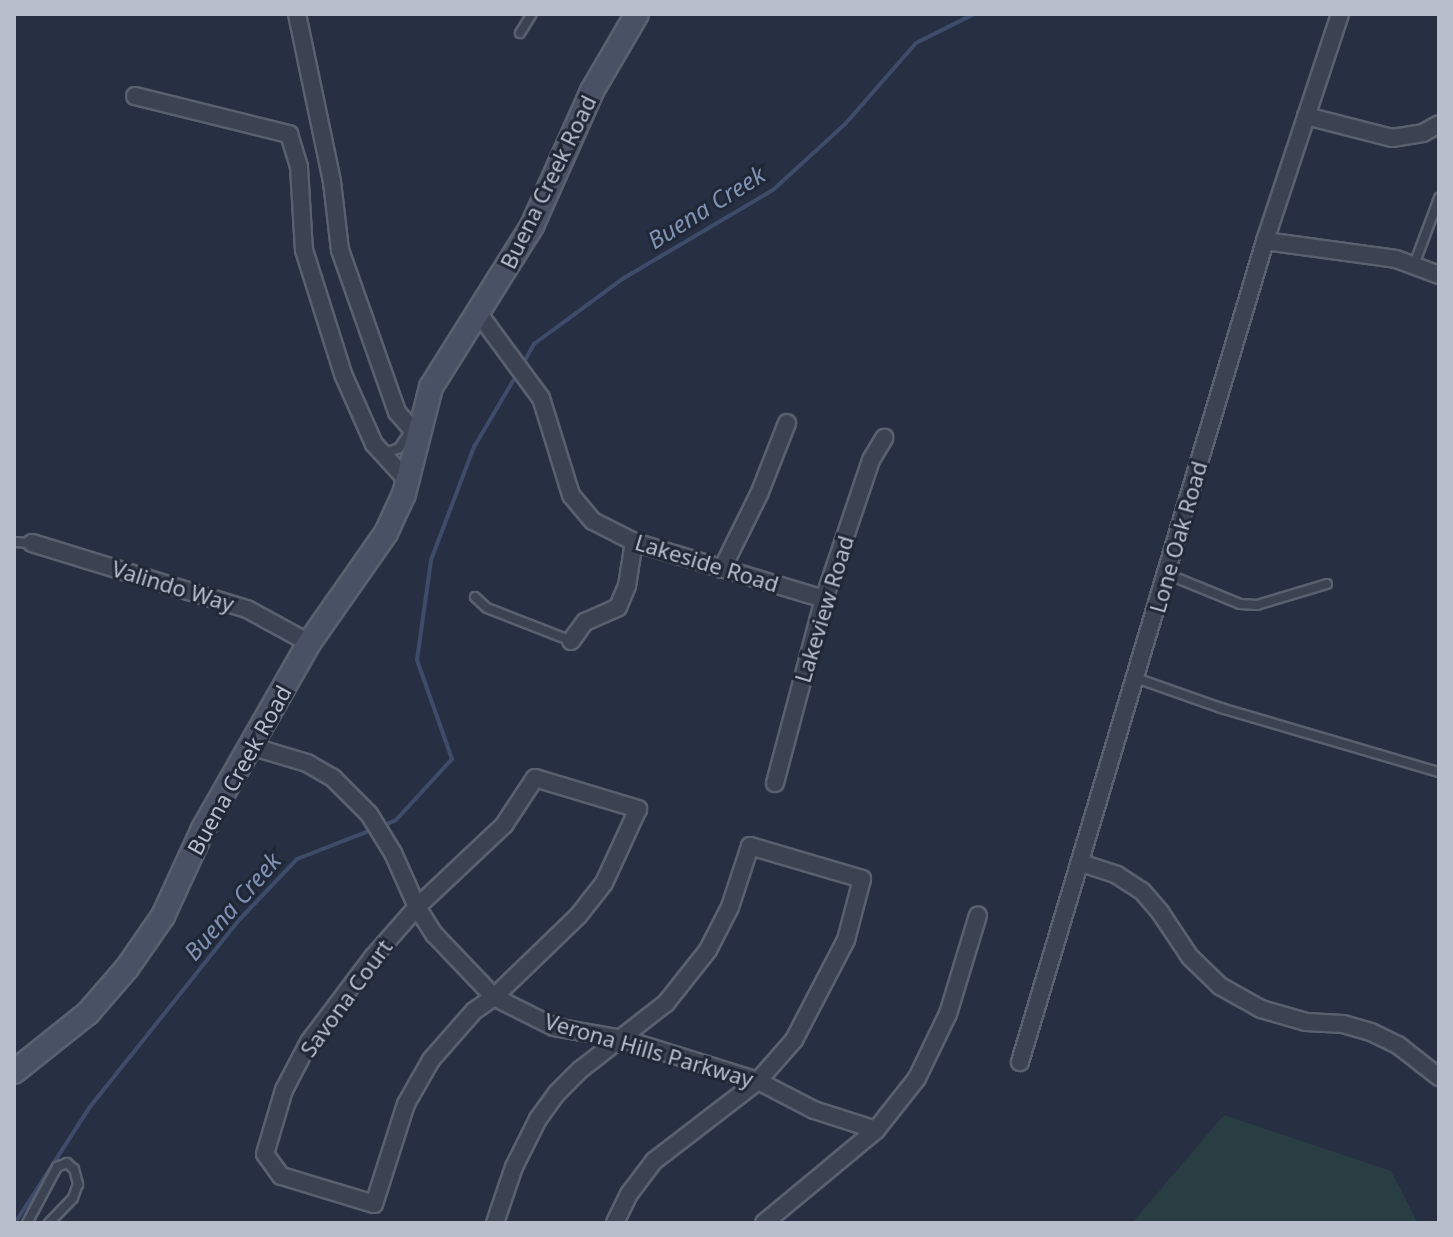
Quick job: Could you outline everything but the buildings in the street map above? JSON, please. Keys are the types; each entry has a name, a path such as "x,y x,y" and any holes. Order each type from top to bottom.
{"main road":[{"name":"Buena Creek Road","path":"14,1072 88,1013 147,941 250,746 309,643 386,533 407,480 414,432 431,387 532,226 592,91 637,14"}],"street":[{"path":"297,14 332,182 340,250 397,412 414,432"},
{"name":"Lone Oak Road","path":"1020,1062 1265,241 1340,14"},
{"path":"135,96 289,134 299,167 304,250 343,374 381,454 407,480"},
{"path":"1306,116 1392,138 1423,133 1439,124"},
{"path":"1265,241 1338,248 1414,265 1439,275"},
{"name":"Lakeside Road","path":"479,314 541,398 571,495 593,521 634,542 824,599"},
{"path":"722,569 760,492 787,423"},
{"name":"Lakeview Road","path":"775,783 824,599 871,460 884,438"},
{"path":"571,641 595,615 618,607 627,586 634,542"},
{"name":"Valindo Way","path":"32,543 247,609 309,643"},
{"name":"Verona Hills Parkway","path":"250,746 307,763 333,778 382,835 417,907 441,943 494,997 554,1027 623,1039 758,1081 814,1110 876,1130"},
{"path":"417,907 504,825 535,778 638,809 604,883 578,916 494,997"},
{"path":"495,1223 514,1167 538,1119 580,1070 666,1003 708,950 730,907 750,846 862,879 839,953 794,1040 758,1081 654,1161 629,1194 615,1223"},
{"path":"1081,863 1117,875 1142,891 1190,957 1220,986 1261,1009 1306,1022 1343,1024 1371,1032 1398,1045 1439,1077"},
{"name":"Savona Court","path":"417,907 373,957 309,1042 284,1090 265,1154 274,1170 281,1176 374,1204 406,1104 431,1060 474,1011 494,997"},
{"path":"764,1223 876,1130 917,1078 948,1014 978,915"}],"lane":[{"path":"520,33 532,14"},
{"path":"1414,265 1439,198"},
{"path":"381,454 399,448 414,432"},
{"path":"14,542 32,543"},
{"path":"1167,574 1240,604 1257,605 1327,584"},
{"path":"475,597 487,608 571,641"},
{"path":"1136,678 1221,708 1439,772"},
{"path":"27,1223 57,1167 67,1163 74,1169 78,1184 73,1198 49,1223"}],"green space":[{"path":"1224,1115 1391,1171 1418,1223 1132,1223"}],"waterway":[{"name":"Buena Creek","path":"524,362 534,344 624,278 773,190 846,123 916,43 974,14"},
{"name":"Buena Creek","path":"382,826 396,820 452,759 417,660 431,560 474,447 513,381"},
{"name":"Buena Creek","path":"15,1223 89,1108 240,919 297,859 374,829"}]}
